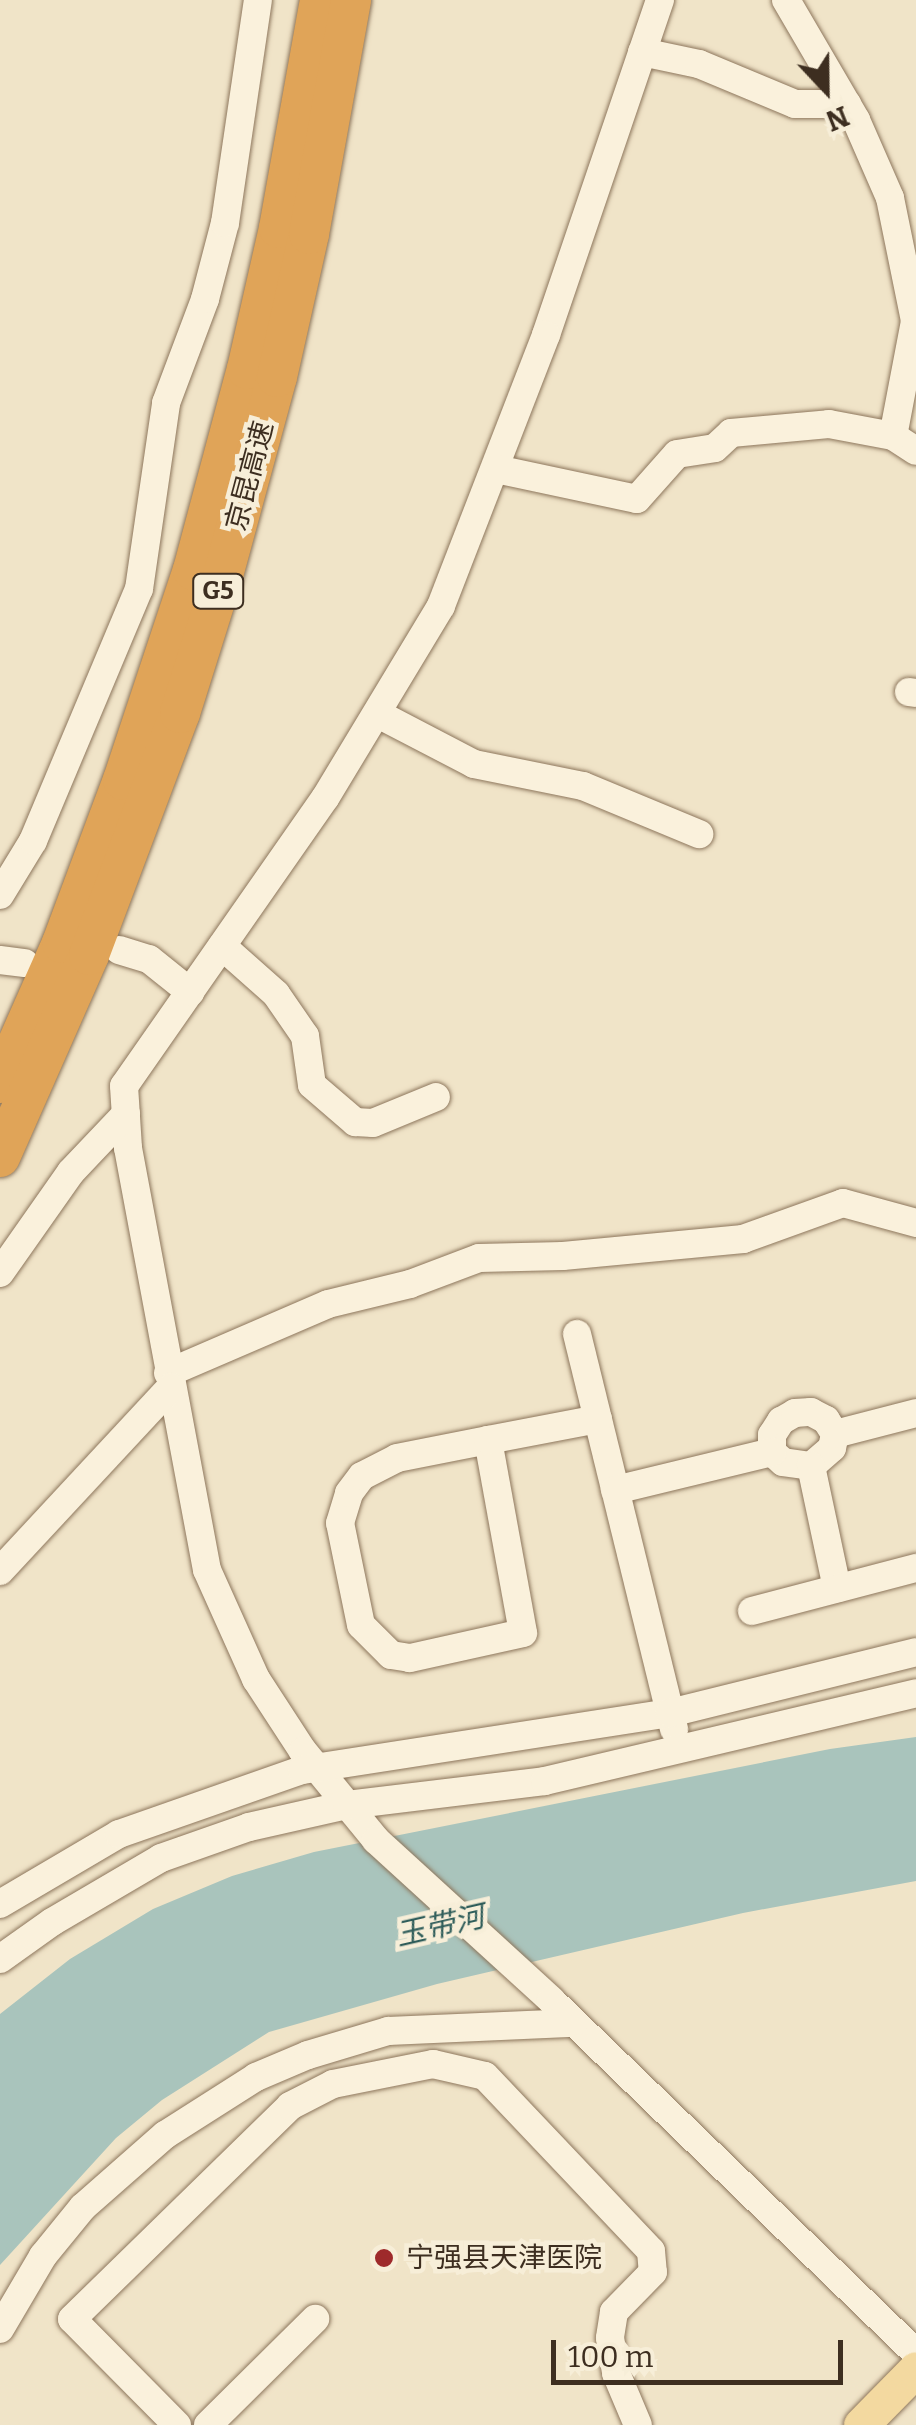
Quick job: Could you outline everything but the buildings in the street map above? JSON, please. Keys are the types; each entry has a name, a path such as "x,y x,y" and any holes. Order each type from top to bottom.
{"highway":[{"name":"京昆高速","path":"0,1083 89,870 192,570 259,316 320,0"},
{"name":"京昆高速","path":"0,1157 89,955 180,713 222,579 277,376 309,234 351,0"}],"main road":[{"path":"861,2425 916,2369"}],"street":[{"path":"0,895 32,841 139,588 166,403 206,299 225,223 258,0"},
{"path":"660,0 496,470 441,606 378,714 124,1086 126,1114 170,1380 207,1570 256,1679 317,1768 376,1840 550,2000 916,2353"},
{"path":"496,470 637,498 676,454 715,448 731,433 829,424 904,443 913,304 890,198 847,104 786,0"},
{"path":"642,52 699,64 796,104 847,104"},
{"path":"378,714 474,764 583,786 700,834"},
{"path":"222,946 276,994 305,1036 312,1085 354,1122 373,1123 436,1097"},
{"path":"120,950 149,960 190,992"},
{"path":"0,1272 71,1172 126,1114"},
{"path":"0,1571 170,1380 328,1304 410,1284 478,1258 563,1256 743,1239 842,1204 916,1223"},
{"path":"577,1334 679,1750"},
{"path":"615,1490 772,1452 796,1467 810,1466 832,1448 835,1434 826,1420 811,1412 795,1413 781,1421 772,1435 772,1452"},
{"path":"835,1434 916,1413"},
{"path":"488,1440 523,1633 410,1658 392,1655 368,1636 357,1614 340,1523 349,1493 377,1464 488,1440 598,1419"},
{"path":"810,1466 837,1588"},
{"path":"752,1611 916,1568"},
{"path":"0,1904 119,1834 193,1804 317,1768 670,1713 916,1652"},
{"path":"0,1959 83,1902 162,1858 249,1826 348,1805 546,1781 916,1694"},
{"path":"0,2329 43,2256 83,2208 165,2135 256,2078 308,2055 388,2031 574,2023"},
{"path":"167,2422 72,2319 290,2106 333,2084 433,2064 485,2076 652,2251 653,2272 614,2312 610,2338 616,2373 638,2425"},
{"path":"208,2425 315,2320"}],"water":[{"name":"玉带河","path":"916,1737 916,1881 743,1913 437,1984 269,2032 162,2100 116,2138 0,2265 0,2014 70,1959 153,1909 232,1876 314,1852 830,1749"}],"place":[{"name":"宁强县天津医院","path":"384,2258"}]}
